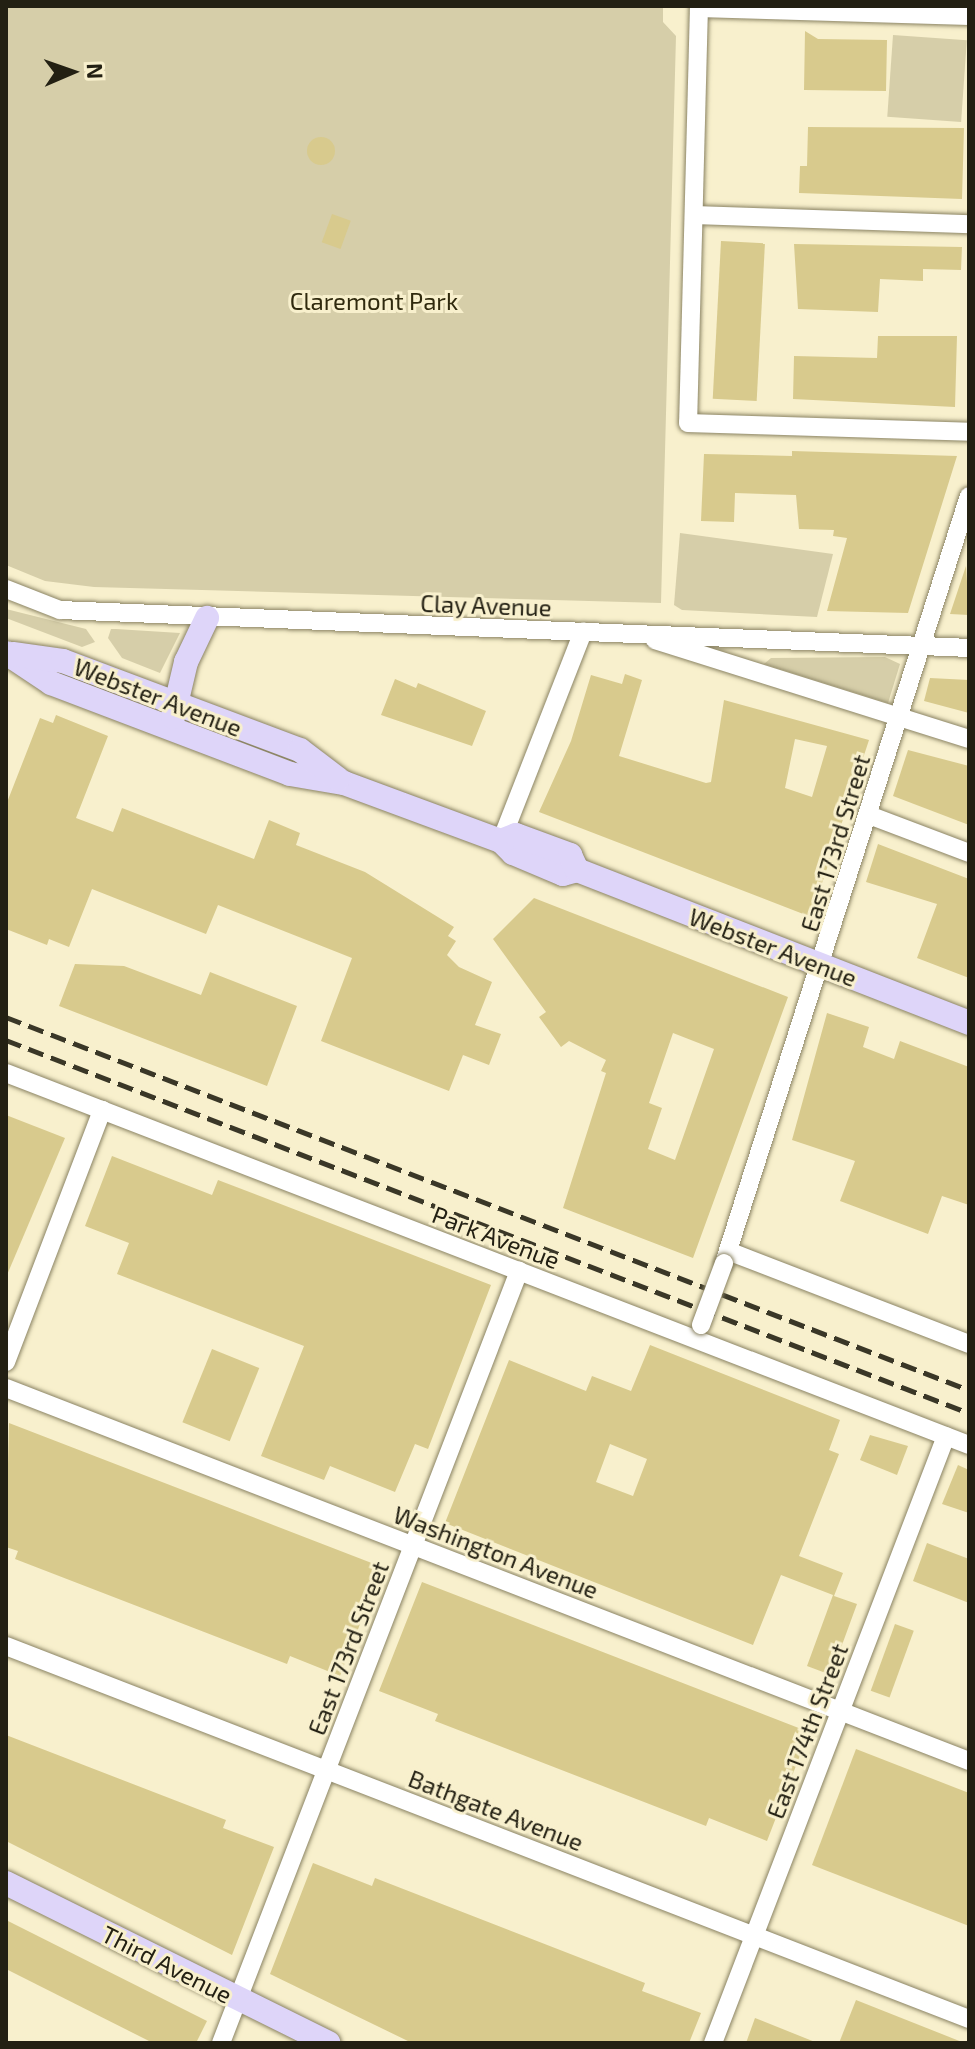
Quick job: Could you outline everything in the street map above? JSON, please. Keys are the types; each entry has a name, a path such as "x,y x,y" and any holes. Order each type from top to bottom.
{"main road":[{"path":"171,729 186,662 207,618"},
{"name":"Webster Avenue","path":"6,653 63,661 300,750 344,783"},
{"name":"Webster Avenue","path":"6,653 51,683 290,774 344,783 501,841 516,835 570,855 577,870 969,1023"},
{"name":"Third Avenue","path":"6,1883 329,2043"}],"street":[{"path":"969,16 699,7 688,423 969,432"},
{"path":"695,215 969,224"},
{"name":"East 173rd Street","path":"698,1332 726,1257 822,966 969,496"},
{"name":"Clay Avenue","path":"6,589 60,610 969,648"},
{"path":"501,841 583,632"},
{"path":"637,634 969,739"},
{"path":"869,815 969,853"},
{"name":"Park Avenue","path":"6,1073 519,1271 698,1332 969,1445"},
{"path":"6,1362 102,1110"},
{"path":"726,1257 969,1344"},
{"name":"East 173rd Street","path":"221,2043 519,1271"},
{"name":"Washington Avenue","path":"6,1388 969,1761"},
{"name":"East 174th Street","path":"713,2043 946,1436"},
{"name":"Bathgate Avenue","path":"6,1646 969,2019"}],"green space":[{"name":"Claremont Park","path":"6,6 663,6 663,22 676,36 661,603 94,587 45,581 6,565"},
{"path":"893,35 967,40 961,122 887,117"},
{"path":"680,533 833,554 817,617 682,610 674,605"},
{"path":"6,609 86,629 95,642 82,647 6,618"},
{"path":"111,629 180,633 160,673 122,658 108,638"},
{"path":"885,657 900,664 888,703 764,664 771,658"}],"building":[{"path":"805,31 818,39 887,40 886,91 804,90"},
{"path":"808,127 964,128 962,199 799,193 800,166 807,166"},
{"path":"321,137 331,141 335,151 331,161 321,165 311,161 307,151 311,141"},
{"path":"332,214 351,221 341,249 322,242"},
{"path":"721,241 765,243 757,401 713,399"},
{"path":"794,244 962,247 961,270 923,269 923,281 880,279 878,312 798,309"},
{"path":"878,336 957,336 955,407 793,399 794,356 877,358"},
{"path":"792,451 957,456 908,613 827,611 847,538 833,536 834,530 799,529 796,495 735,493 734,522 701,521 704,454 792,456"},
{"path":"966,566 969,615 950,614"},
{"path":"625,674 642,680 619,756 706,783 711,782 724,700 869,740 811,917 539,812 571,741 591,675 622,684","holes":["795,739 827,746 812,797 785,788"]},
{"path":"930,678 969,680 969,713 924,701"},
{"path":"395,679 416,688 418,683 486,711 472,746 381,715"},
{"path":"56,715 108,736 76,818 113,832 122,808 254,859 269,820 300,833 296,845 365,872 454,927 448,936 456,941 447,955 459,967 492,982 475,1025 501,1034 489,1065 463,1055 449,1091 321,1041 352,958 218,905 206,934 92,889 69,947 49,939 47,945 6,929 6,805 40,718 53,723"},
{"path":"908,750 969,766 969,825 893,796"},
{"path":"878,844 969,879 969,978 917,958 937,904 866,882"},
{"path":"534,898 788,997 693,1258 563,1208 606,1073 601,1071 606,1060 569,1041 561,1047 539,1017 546,1012 493,939","holes":["673,1033 714,1049 675,1160 648,1149 662,1108 649,1103"]},
{"path":"75,964 124,966 201,995 210,972 297,1006 267,1086 59,1006"},
{"path":"827,1013 869,1027 863,1047 894,1059 900,1041 969,1067 969,1205 942,1196 928,1234 840,1201 855,1161 792,1140"},
{"path":"6,1115 65,1138 7,1275 6,1275"},
{"path":"112,1156 212,1195 218,1180 491,1285 428,1449 415,1444 395,1492 330,1466 324,1480 261,1456 304,1346 117,1274 129,1243 85,1226"},
{"path":"650,1345 840,1420 829,1450 839,1454 799,1556 843,1573 834,1596 857,1604 831,1675 807,1666 833,1595 781,1575 753,1645 445,1523 509,1360 586,1391 592,1376 631,1391","holes":["610,1444 647,1459 633,1496 596,1482"]},
{"path":"212,1349 259,1368 230,1441 182,1422"},
{"path":"9,1423 382,1567 340,1676 290,1656 287,1664 15,1559 18,1551 6,1547"},
{"path":"870,1435 908,1446 897,1475 860,1460"},
{"path":"958,1465 969,1470 969,1513 942,1504"},
{"path":"927,1543 969,1559 969,1603 913,1581"},
{"path":"422,1582 809,1732 767,1841 709,1818 706,1826 435,1721 438,1714 379,1691"},
{"path":"895,1624 914,1631 890,1698 871,1691"},
{"path":"6,1735 226,1820 223,1828 274,1847 232,1955 6,1841"},
{"path":"856,1749 969,1793 969,1926 812,1865"},
{"path":"313,1863 372,1886 375,1878 645,1983 642,1991 701,2013 689,2043 412,2043 270,1974"},
{"path":"6,1920 207,2021 196,2043 153,2043 6,1969"},
{"path":"856,2000 962,2042 962,2043 839,2043"},
{"path":"755,2018 815,2042 746,2043"}],"railway":[{"path":"6,1017 969,1390"},
{"path":"6,1040 969,1413"}]}
